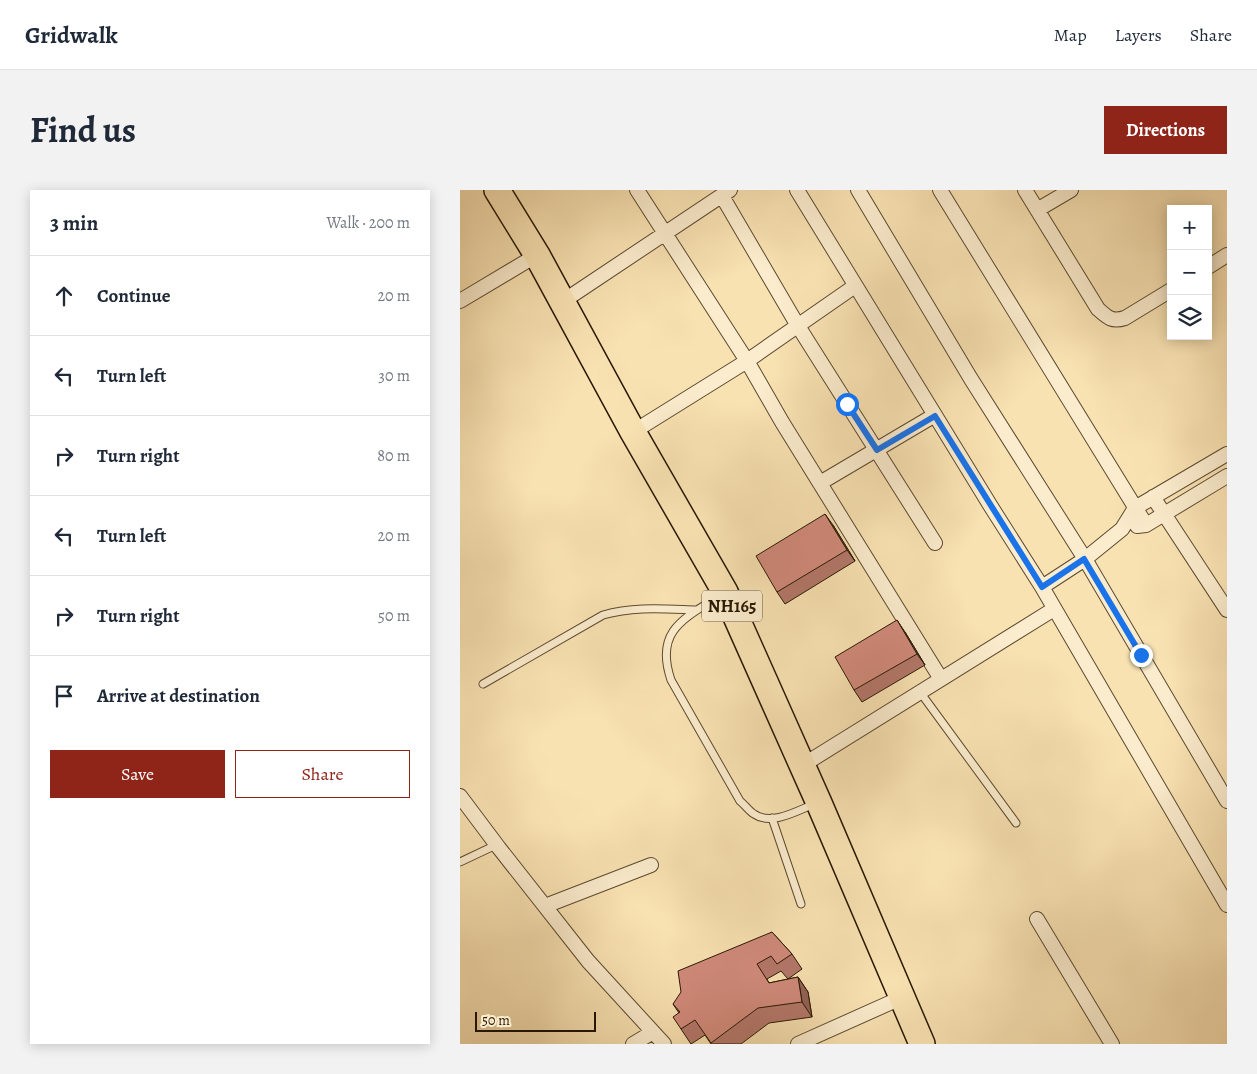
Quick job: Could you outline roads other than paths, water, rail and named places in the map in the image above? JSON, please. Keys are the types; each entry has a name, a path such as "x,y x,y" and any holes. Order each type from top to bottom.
{"highway":[{"name":"NH165","path":"498,190 537,256 633,432 726,592 803,765 922,1044"}],"street":[{"path":"636,190 747,361 941,679"},
{"path":"797,190 1042,587 1227,905"},
{"path":"858,190 1080,562 1227,800"},
{"path":"940,190 1146,525"},
{"path":"1025,190 1098,309 1108,318 1118,320 1125,318 1167,292"},
{"path":"1037,210 1071,190"},
{"path":"562,302 726,193 798,326 936,543"},
{"path":"1212,264 1227,255"},
{"path":"460,301 537,256"},
{"path":"633,432 747,361 855,286"},
{"path":"820,483 935,416"},
{"path":"1042,587 1080,562 1122,529 1135,508 1227,454"},
{"path":"1122,529 1146,525 1227,476"},
{"path":"1153,497 1227,610"},
{"path":"803,765 1054,609"},
{"path":"460,796 496,845 588,961 664,1044"},
{"path":"545,906 651,864"},
{"path":"1037,919 1112,1044"},
{"path":"798,1044 903,997"},
{"path":"633,1044 653,1032"}],"lane":[{"path":"726,592 680,622 670,634 666,650 667,668 671,680 740,801 754,814 764,819 772,818 819,803"},
{"path":"483,684 603,615 618,610 636,608 697,610"},
{"path":"920,692 1016,823"},
{"path":"772,818 801,904"},
{"path":"460,862 496,845"}]}
